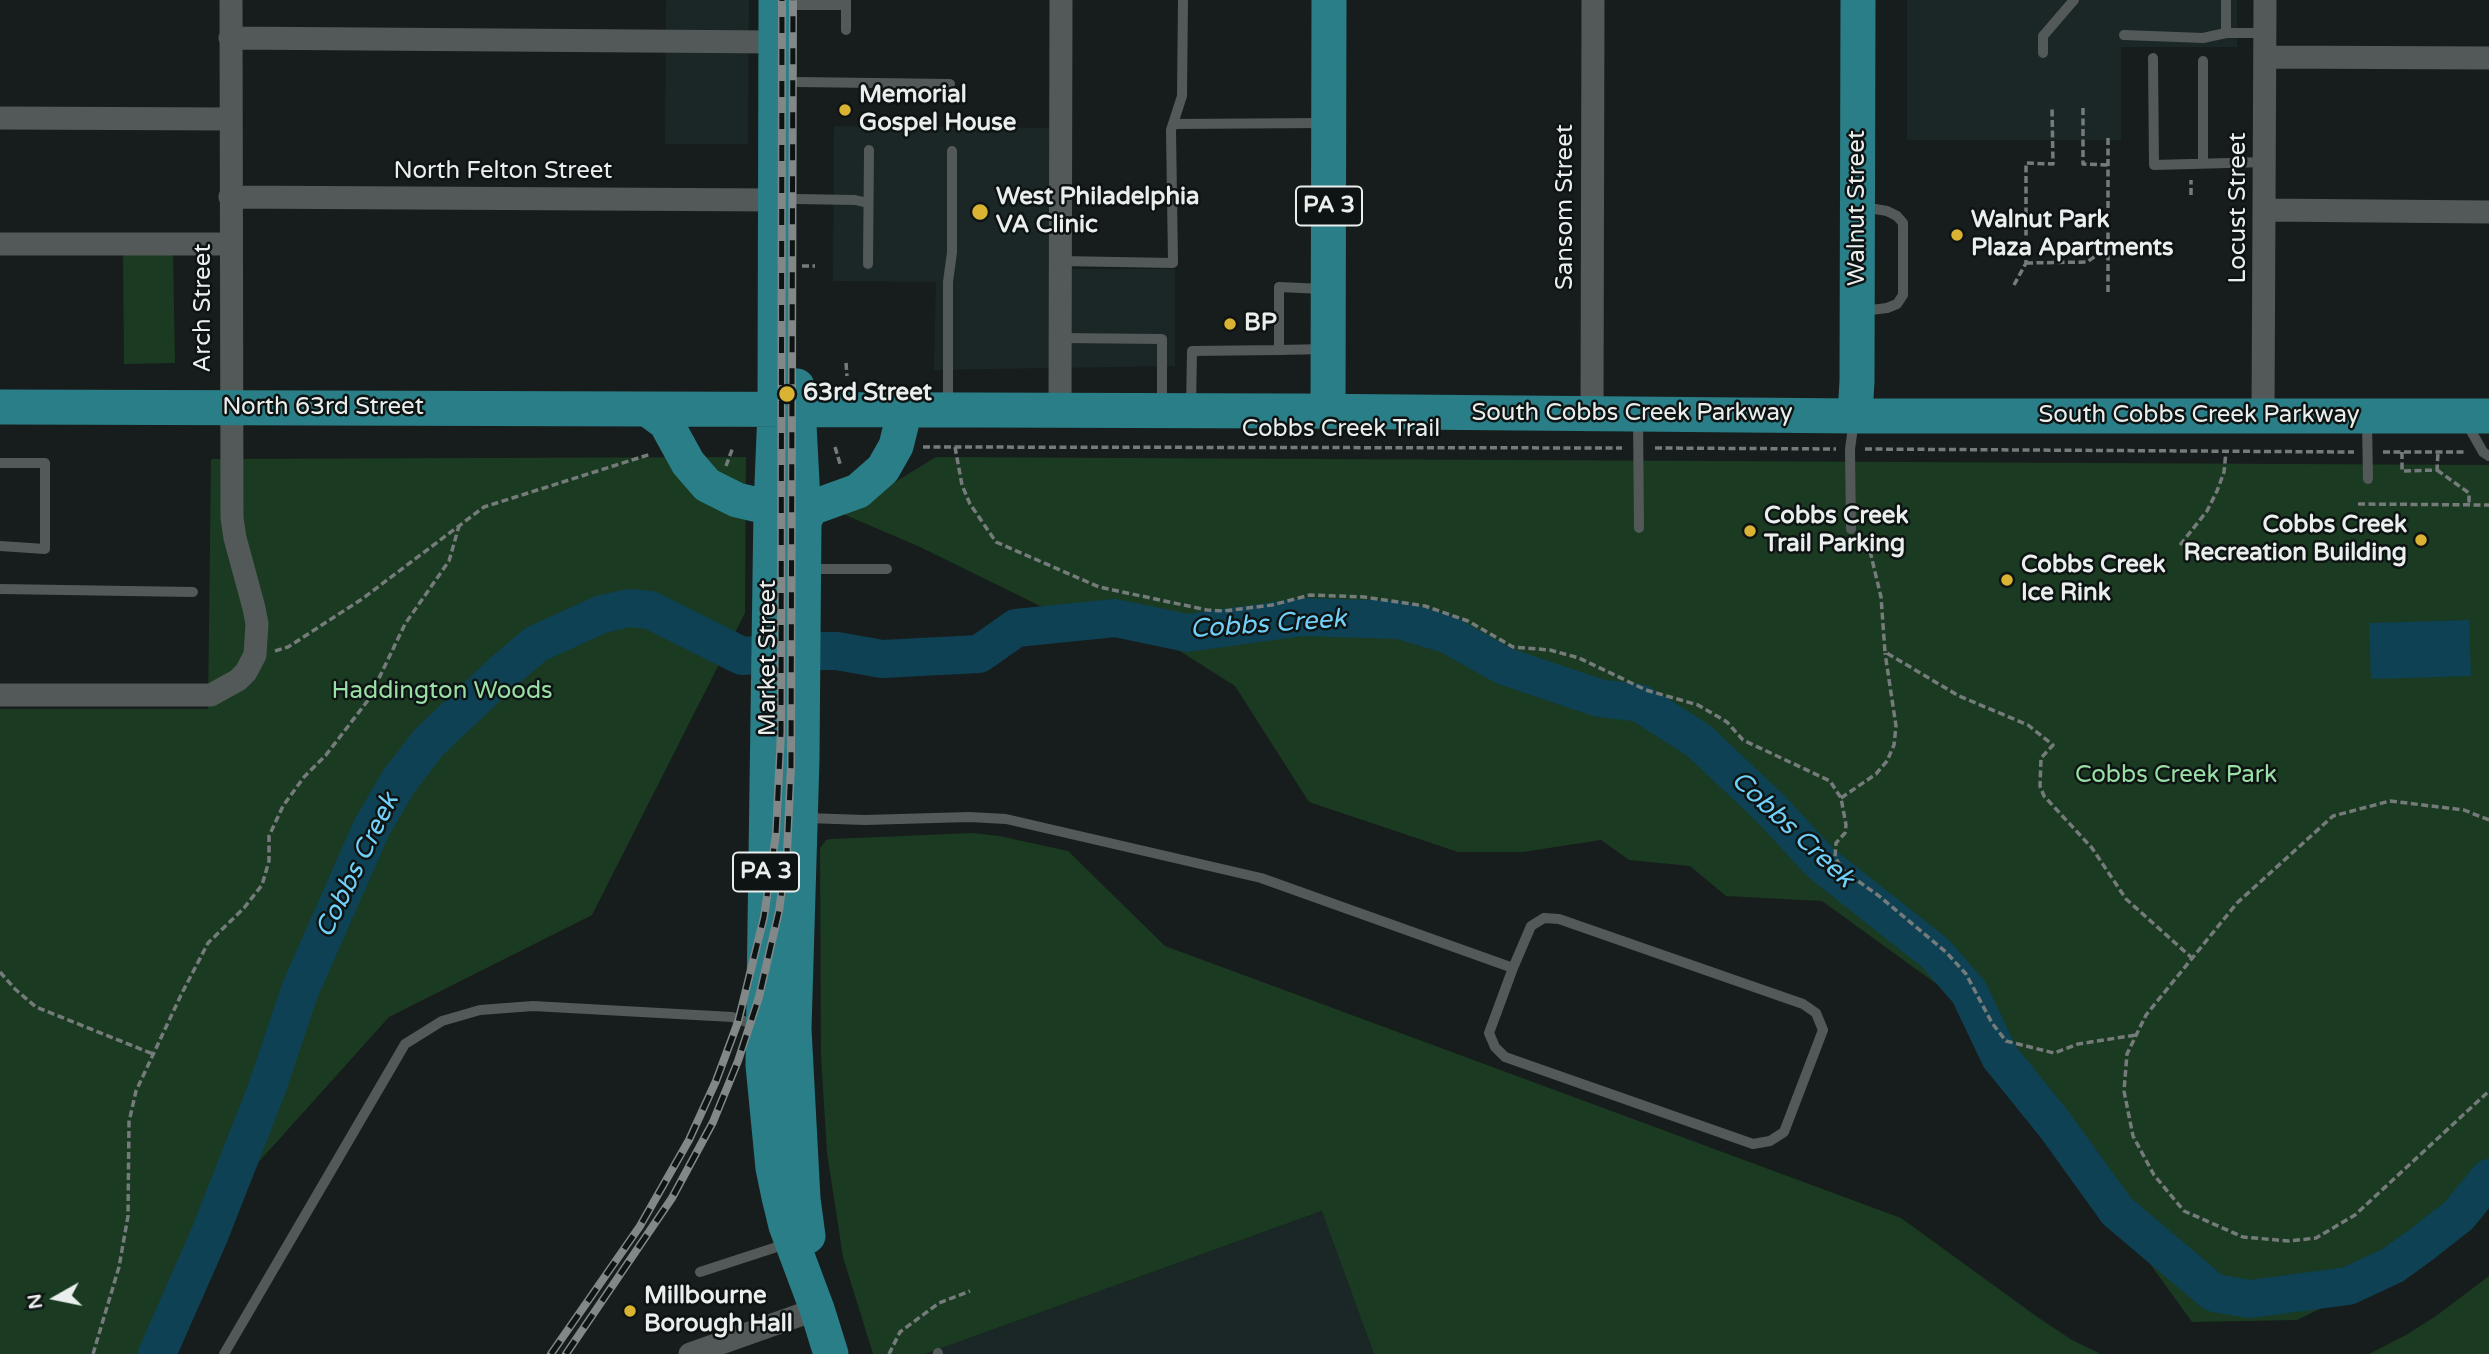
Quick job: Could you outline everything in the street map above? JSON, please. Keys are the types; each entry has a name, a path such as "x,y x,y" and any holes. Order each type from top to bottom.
{"main road":[{"name":"PA 3","path":"1328,411 1329,0"},
{"name":"Walnut Street","path":"1852,432 1857,312 1858,0"},
{"name":"Market Street","path":"791,2 776,41 787,200 786,410 771,508 786,635 778,1028 817,1309"},
{"name":"Market Street","path":"787,200 798,82 791,2"},
{"name":"North 63rd Street","path":"0,407 786,410"},
{"path":"647,409 666,423 688,463 708,485 737,500 771,508"},
{"name":"South Cobbs Creek Parkway","path":"786,410 1592,414 1638,431 1852,432 2263,416 2476,416"},
{"name":"Market Street","path":"786,410 804,521 803,569 786,635"},
{"path":"804,521 811,508 858,491 883,469 896,446 905,410"},
{"name":"Market Street","path":"785,717 800,817 778,1028 765,1090 773,1168 792,1242 831,1354"}],"street":[{"name":"Arch Street","path":"0,695 211,695 238,680 246,672 255,655 257,624 234,538 232,518 230,0"},
{"path":"1060,410 1061,0"},
{"name":"Sansom Street","path":"1592,414 1593,0"},
{"name":"Locust Street","path":"2263,416 2266,0"},
{"path":"230,37 776,41"},
{"path":"2266,57 2489,58"},
{"path":"0,118 231,119"},
{"name":"North Felton Street","path":"230,197 787,200"},
{"path":"2265,210 2489,212"},
{"path":"0,244 230,244"},
{"path":"690,1354 817,1309"}],"lane":[{"path":"1060,261 1172,263 1171,130 1182,96 1183,0"},
{"path":"2043,53 2043,36 2074,0"},
{"path":"2226,0 2227,33"},
{"path":"791,2 846,2 846,30"},
{"path":"2124,35 2203,38 2227,33 2265,33"},
{"path":"2153,58 2154,164 2265,163"},
{"path":"2203,61 2203,163"},
{"path":"798,82 950,84"},
{"path":"1173,124 1329,123"},
{"path":"868,264 869,150"},
{"path":"948,410 948,282 952,252 953,150"},
{"path":"787,200 855,200 868,203"},
{"path":"1857,312 1887,308 1897,304 1903,295 1903,223 1887,211 1858,207"},
{"path":"1279,350 1279,287 1328,289"},
{"path":"1060,338 1162,339 1177,411"},
{"path":"1177,411 1192,351 1329,349"},
{"path":"2367,416 2368,479"},
{"path":"2476,416 2486,454"},
{"path":"1638,431 1639,528"},
{"path":"1850,529 1852,432"},
{"path":"0,463 45,463 45,549 0,546"},
{"path":"803,569 887,569"},
{"path":"0,589 193,592"},
{"path":"800,817 865,820 969,817 1006,819 1261,878 1513,968"},
{"path":"1544,918 1559,919 1803,1004 1816,1013 1823,1030 1784,1132 1770,1141 1753,1144 1505,1057 1495,1047 1489,1033 1513,968 1531,926 1544,918"},
{"path":"224,1354 405,1044 442,1021 480,1010 533,1006 732,1017 778,1028"},
{"path":"700,1272 792,1242"}],"path":[{"path":"2014,285 2026,263 2026,163 2053,163 2052,107"},
{"path":"2083,108 2083,164 2108,164"},
{"path":"2108,138 2108,293"},
{"path":"2026,263 2087,262 2114,249"},
{"path":"796,266 815,266"},
{"path":"846,363 847,376"},
{"name":"Cobbs Creek Trail","path":"919,447 1638,431 1852,432 2226,451 2486,454"},
{"path":"725,469 733,447"},
{"path":"835,447 841,471"},
{"path":"955,447 962,485 970,504 996,542 1099,587 1207,610 1224,611 1272,605 1310,595 1336,595 1425,606 1468,621 1513,647 1550,650 1579,658 1646,690 1698,705 1727,722 1743,740 1830,781 1841,798 1845,833 1836,843 1835,857 1844,871 1879,896 1946,952 1966,974 1992,1023 2006,1041 2054,1052 2078,1044 2136,1035"},
{"path":"288,647 362,599 484,507 663,450"},
{"path":"2180,545 2207,511 2217,491 2224,472 2226,451"},
{"path":"2402,452 2402,471 2437,470 2469,493 2469,505"},
{"path":"2437,470 2438,452"},
{"path":"2358,504 2489,506"},
{"path":"93,1354 119,1267 128,1216 129,1122 136,1091 208,943 244,908 262,885 269,861 269,836 283,806 303,777 326,755 369,699 405,624 449,561 459,526"},
{"path":"1841,798 1875,774 1887,761 1894,745 1896,726 1885,652 1881,597 1870,551"},
{"path":"1885,652 1959,696 2028,725 2053,745 2041,758 2039,786 2044,796 2092,848 2126,898 2192,958"},
{"path":"2489,820 2464,810 2390,801 2333,816 2237,903 2146,1015 2127,1054 2124,1091 2133,1136 2154,1175 2184,1211 2243,1237 2289,1241 2316,1238 2355,1215 2489,1091"},
{"path":"0,972 36,1007 153,1054"},
{"path":"889,1354 901,1332 939,1303 970,1291"}],"shaded area":[{"path":"666,0 749,0 748,144 665,144"},
{"path":"1907,0 2237,0 2237,47 2121,47 2121,140 1907,140"},
{"path":"834,126 1049,128 1052,269 1175,269 1175,366 934,370 936,282 833,281"},
{"path":"1323,1211 1374,1354 925,1354"}],"green space":[{"path":"173,252 175,363 124,364 123,253"},
{"name":"Haddington Woods","path":"746,457 745,613 592,915 389,1017 221,1204 173,1317 153,1354 0,1354 0,709 208,709 211,459"},
{"name":"Cobbs Creek Park","path":"936,457 2489,465 2489,1204 2434,1254 2297,1320 2192,1322 1960,1001 1822,901 1726,896 1690,866 1629,860 1601,840 1523,852 1458,852 1309,802 1235,686 1156,636 1077,624 920,547 843,514"},
{"path":"973,833 1068,851 1165,946 1901,1218 2036,1316 2072,1340 2101,1354 1374,1354 1322,1211 925,1354 873,1354 843,1257 827,1153 821,1056 820,848 826,840 831,839"},
{"path":"2489,1276 2489,1354 2369,1354 2436,1316"}],"water":[{"path":"2469,620 2471,676 2371,679 2369,623"}],"waterway":[{"name":"Cobbs Creek","path":"157,1354 209,1236 266,1091 300,990 372,827 399,781 429,742 536,644 602,614 629,608 650,610 742,656 812,651 837,651 882,659 979,654 1016,628 1115,618 1187,633 1303,617 1399,620 1447,634 1504,666 1599,698 1640,703 1699,741 1770,808 1821,863 1935,953 1969,992 2000,1057 2055,1125 2117,1211 2214,1293 2250,1299 2348,1286 2393,1265 2422,1244 2459,1215 2489,1178"}],"railway":[{"path":"551,1354 640,1226 689,1140 716,1081 738,1022 764,917 776,834 781,732 782,0"},
{"path":"566,1354 672,1198 713,1122 738,1061 759,997 779,911 787,853 791,766 793,0"}],"place":[{"name":"Memorial Gospel House","path":"845,110"},
{"name":"West Philadelphia VA Clinic","path":"980,212"},
{"name":"Walnut Park Plaza Apartments","path":"1957,235"},
{"name":"BP","path":"1230,324"},
{"name":"63rd Street","path":"787,394"},
{"name":"Cobbs Creek Trail Parking","path":"1750,531"},
{"name":"Cobbs Creek Recreation Building","path":"2421,540"},
{"name":"Cobbs Creek Ice Rink","path":"2007,580"},
{"name":"Millbourne Borough Hall","path":"630,1311"}]}
